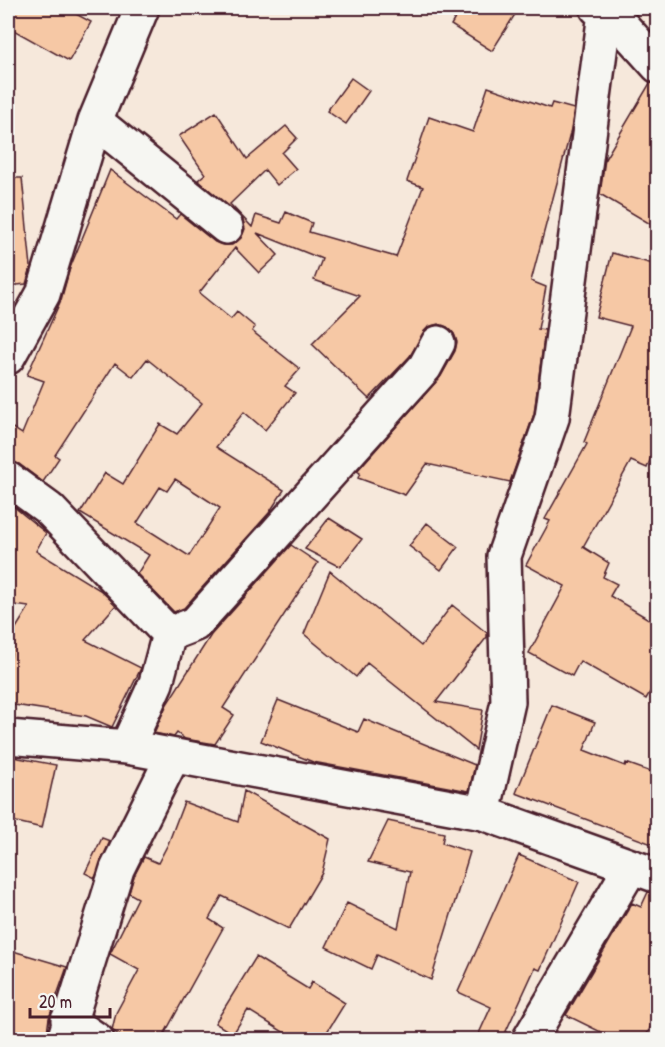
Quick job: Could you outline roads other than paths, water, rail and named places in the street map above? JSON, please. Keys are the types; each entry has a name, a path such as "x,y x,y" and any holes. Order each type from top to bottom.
{"street":[{"path":"8,357 43,294 95,121 142,8"},
{"path":"608,16 657,49"},
{"path":"608,16 657,66"},
{"path":"483,813 508,702 504,556 552,418 608,16"},
{"path":"95,121 226,226"},
{"path":"169,634 195,624 425,367 438,343"},
{"path":"8,479 49,508 169,634"},
{"path":"127,747 156,683 169,634"},
{"path":"8,737 127,747 483,813 644,872 529,1040"},
{"path":"98,1040 66,1030 117,869 173,756"}]}
